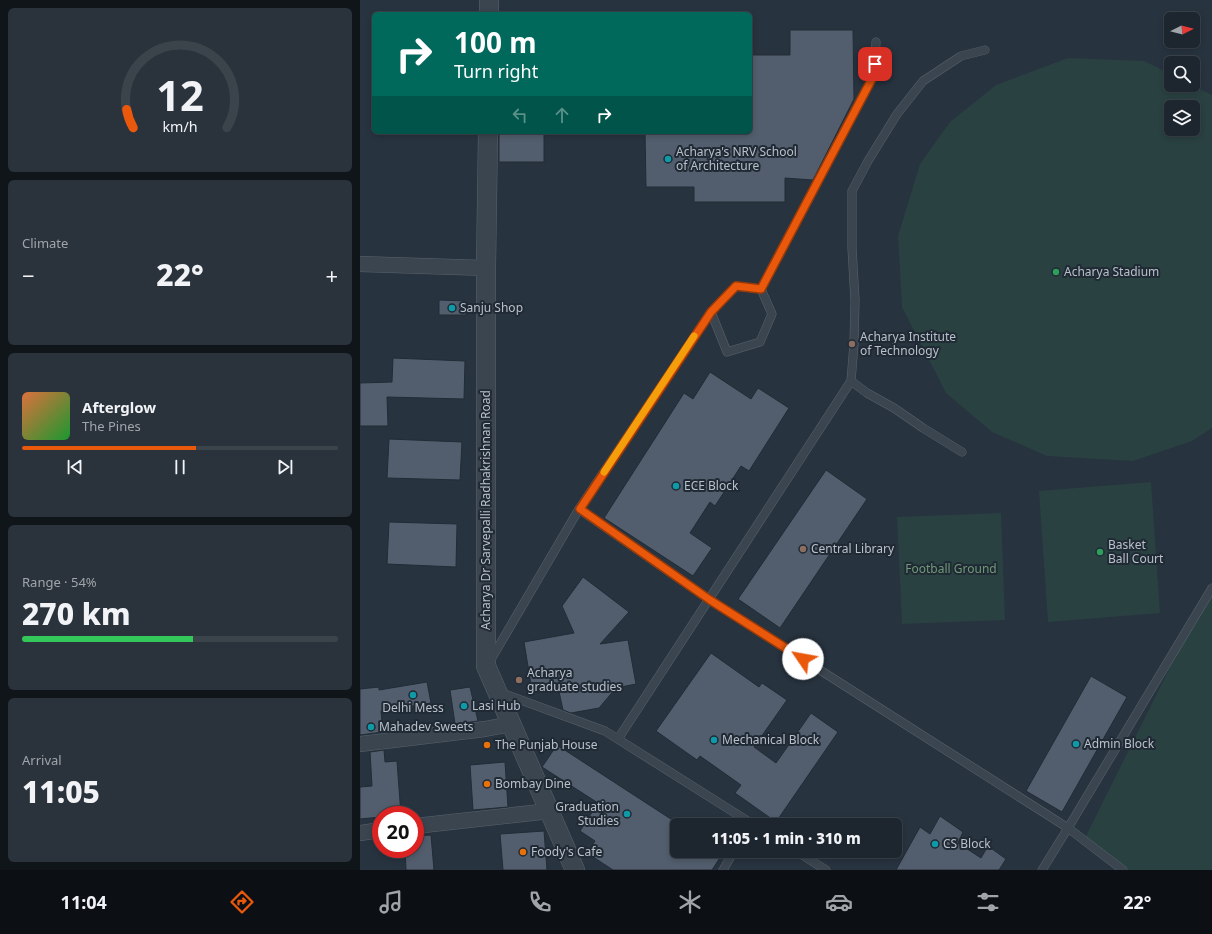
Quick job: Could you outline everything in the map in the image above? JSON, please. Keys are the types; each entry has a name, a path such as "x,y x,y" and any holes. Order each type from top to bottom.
{"street":[{"path":"489,0 489,12"},
{"name":"Acharya Dr Sarvepalli Radhakrishnan Road","path":"488,134 486,268 486,666 575,870"},
{"path":"360,264 486,268"},
{"path":"360,744 485,729 511,724"},
{"path":"424,825 550,811"},
{"path":"360,832 372,831"}],"lane":[{"path":"761,289 874,75 876,42"},
{"path":"618,739 710,600 851,381 855,300 852,248 852,191 868,161 897,114 923,81 961,56 985,50"},
{"path":"486,666 580,509 711,312 736,286 761,289"},
{"path":"711,312 727,352 760,342 772,314 761,289"},
{"path":"851,381 867,394 894,408 962,452"},
{"path":"580,509 710,600 1068,828 1123,870"},
{"path":"1042,870 1212,588"},
{"path":"497,691 605,731 742,818"},
{"path":"723,870 730,858"},
{"path":"807,858 826,870"}],"green space":[{"name":"Acharya Stadium","path":"1068,58 1144,61 1164,71 1164,92 1200,92 1200,89 1212,95 1212,428 1192,441 1133,461 1047,456 992,432 946,393 902,307 898,236 920,164 950,122 996,85"},
{"name":"Basket Ball Court","path":"1151,482 1160,613 1048,622 1039,491"},
{"name":"Football Ground","path":"1001,513 1005,620 902,624 897,517"},
{"path":"1212,591 1212,870 1123,870 1082,844 1196,615"}],"building":[{"path":"790,30 853,30 854,99 813,180 785,178 785,202 694,202 694,187 646,187 645,134 752,134 752,55 790,55"},
{"path":"499,134 544,134 544,162 499,162"},
{"name":"Sanju Shop","path":"439,300 466,301 466,315 439,315"},
{"path":"393,358 465,361 464,399 387,397 388,426 360,426 360,383 392,382"},
{"name":"ECE Block","path":"710,372 751,399 758,388 789,408 749,471 741,466 715,506 710,502 690,533 712,548 693,576 604,518 684,393 693,399"},
{"path":"389,439 462,442 460,480 387,478"},
{"name":"Central Library","path":"826,470 867,499 780,628 738,599"},
{"path":"389,522 457,524 456,567 387,564"},
{"path":"583,577 629,612 600,644 628,640 636,684 616,688 599,708 571,713 563,710 558,687 532,691 524,642 574,633 562,606"},
{"name":"Mechanical Block","path":"711,653 759,687 762,683 787,700 754,747 776,763 811,713 838,732 779,818 770,818 735,793 741,785 700,756 697,760 656,731"},
{"name":"Admin Block","path":"1091,676 1127,697 1062,812 1026,791"},
{"path":"427,682 431,703 381,711 383,732 360,735 360,689 379,687 379,690"},
{"name":"Lasi Hub","path":"470,687 478,721 455,724 450,690"},
{"name":"Graduation Studies","path":"557,745 670,818 670,858 720,858 712,870 613,870 587,853 595,841 580,831 598,803 542,767"},
{"path":"384,750 385,762 397,761 400,806 372,806 372,818 360,819 360,787 372,786 370,752"},
{"path":"505,762 508,807 473,810 470,765"},
{"name":"CS Block","path":"940,816 963,832 958,843 981,858 988,846 1006,859 999,870 896,870 920,827 930,834"},
{"name":"Foody's Cafe","path":"544,831 547,870 503,870 500,834"},
{"path":"424,835 431,835 434,870 406,870 405,858 424,858"}],"slow traffic":[{"path":"604,472 694,336"}],"place":[{"name":"Acharya's NRV School of Architecture","path":"668,159"},
{"name":"Acharya Stadium","path":"1056,272"},
{"name":"Sanju Shop","path":"452,308"},
{"name":"Acharya Institute of Technology","path":"852,344"},
{"name":"ECE Block","path":"676,486"},
{"name":"Central Library","path":"803,549"},
{"name":"Basket Ball Court","path":"1100,552"},
{"name":"Acharya graduate studies","path":"519,680"},
{"name":"Delhi Mess","path":"413,695"},
{"name":"Lasi Hub","path":"464,706"},
{"name":"Mahadev Sweets","path":"371,727"},
{"name":"Mechanical Block","path":"714,740"},
{"name":"Admin Block","path":"1076,744"},
{"name":"The Punjab House","path":"487,745"},
{"name":"Bombay Dine","path":"487,784"},
{"name":"Graduation Studies","path":"627,814"},
{"name":"CS Block","path":"935,844"},
{"name":"Foody's Cafe","path":"523,852"}],"route":[{"path":"803,659 710,600 580,509 711,312 736,286 761,289 874,75 875,64"}]}
